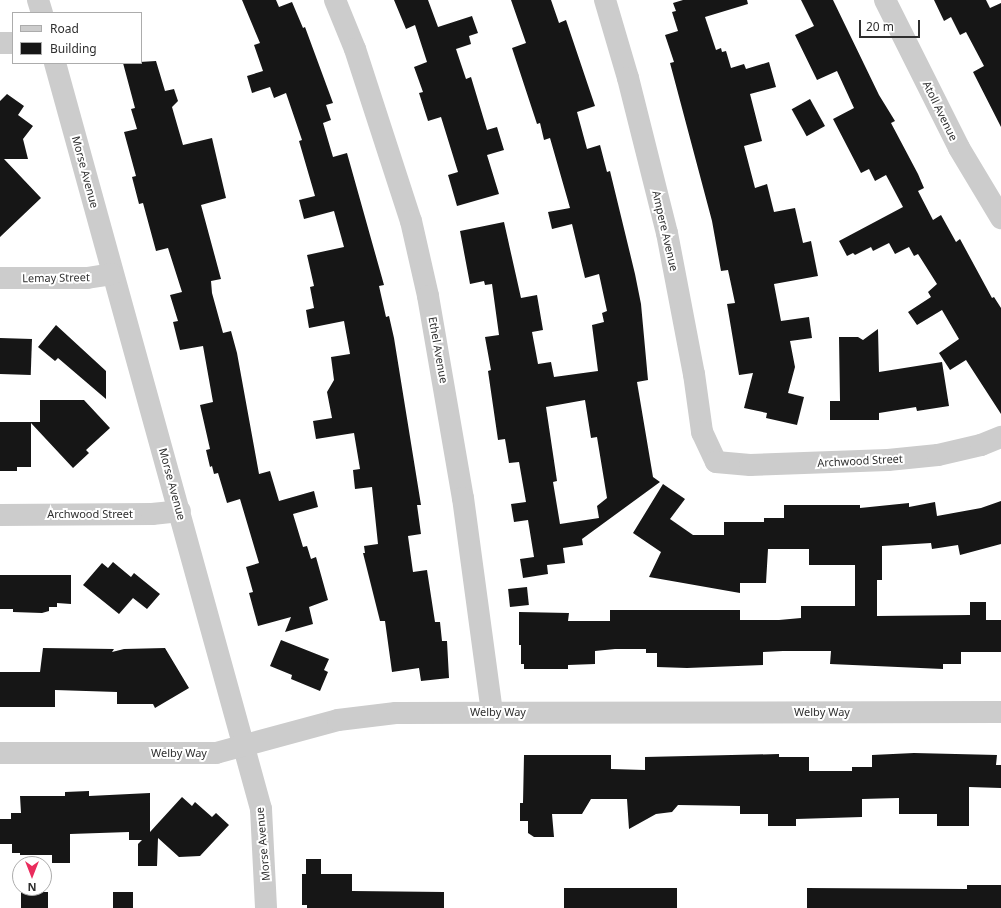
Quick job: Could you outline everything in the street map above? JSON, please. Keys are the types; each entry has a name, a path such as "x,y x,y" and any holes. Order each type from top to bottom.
{"street":[{"path":"38,0 42,12"},
{"name":"Ethel Avenue","path":"335,0 356,49 411,221 428,296 463,498 492,712"},
{"name":"Ampere Avenue","path":"605,0 628,78 667,233 694,374 702,432 716,462"},
{"name":"Atoll Avenue","path":"886,0 959,148 1001,218"},
{"path":"0,43 12,43"},
{"name":"Morse Avenue","path":"55,64 112,274 245,746 261,809 266,908"},
{"name":"Lemay Street","path":"0,278 87,278 112,274"},
{"name":"Archwood Street","path":"716,462 750,465 888,460 938,455 981,445 1001,437"},
{"name":"Archwood Street","path":"0,515 152,514 180,511"},
{"name":"Welby Way","path":"0,753 216,752 245,746 338,720 396,713 1001,712"}],"building":[{"path":"242,0 276,0 279,7 292,2 303,28 305,27 333,103 326,105 331,120 323,123 333,157 347,153 384,285 379,286 386,317 389,316 394,338 421,505 417,505 421,534 408,536 413,572 427,570 435,622 440,622 442,641 447,641 449,678 421,681 419,668 392,672 385,621 380,621 363,553 365,553 364,546 378,544 372,487 355,489 353,470 360,469 354,433 316,439 313,421 332,418 327,392 334,380 331,357 350,354 344,321 309,328 306,310 314,308 310,287 314,286 307,255 344,247 334,211 304,219 299,200 315,196 299,141 302,140 286,93 274,98 270,87 252,93 247,76 263,71 254,45 260,43"},
{"path":"394,0 428,0 438,27 472,16 478,33 469,36 471,44 456,49 466,79 471,77 487,130 497,127 504,150 487,155 499,194 457,206 448,175 458,172 441,117 428,121 419,93 423,92 414,67 427,62 415,25 406,29"},
{"path":"511,0 551,0 559,23 566,20 595,106 577,112 587,149 600,145 607,172 610,171 635,274 641,304 648,380 637,382 653,477 660,482 582,539 583,545 563,548 565,563 547,565 548,574 523,578 520,559 534,557 528,520 514,522 511,504 526,502 519,462 509,463 505,439 498,440 488,371 491,370 485,337 499,335 492,284 485,285 484,281 470,284 460,231 504,222 521,298 537,295 543,330 532,332 538,364 551,362 554,377 598,371 592,325 604,322 602,313 607,311 599,274 585,278 572,224 552,229 548,212 570,208 550,138 544,140 540,123 537,124 512,48 526,43","holes":["585,400 591,438 597,437 607,498 597,506 599,518 560,524 553,482 557,481 546,407"]},
{"path":"683,0 747,0 748,4 705,17 716,50 721,48 722,52 726,51 731,68 744,64 746,69 769,62 776,87 750,94 762,141 744,146 755,188 767,184 774,212 795,208 803,243 811,241 818,276 774,284 781,321 809,317 812,338 790,341 795,367 788,393 804,397 797,425 766,418 767,413 744,408 753,373 739,375 727,304 735,303 728,270 721,271 712,221 670,63 674,62 665,35 678,31 672,12 676,11 673,3"},
{"path":"801,0 833,0 879,95 895,121 891,123 918,174 924,188 918,191 933,220 941,215 956,242 960,239 992,298 994,297 1001,308 1001,414 966,360 950,370 939,353 959,339 942,310 917,325 908,312 931,297 928,292 937,284 918,254 914,256 909,247 895,254 889,243 873,251 871,247 855,255 853,253 847,256 839,241 903,207 886,175 875,181 869,169 861,173 833,119 854,108 837,71 817,80 795,35 814,26"},
{"path":"934,0 986,0 990,8 1001,3 1001,127 973,72 984,66 966,32 960,35 951,17 944,21"},
{"path":"156,61 165,91 174,89 178,101 172,107 183,145 212,138 226,198 201,205 221,279 211,281 212,293 223,333 231,331 237,353 259,474 270,471 279,501 314,491 318,507 293,514 303,547 307,546 311,559 316,557 328,600 309,607 313,624 285,632 291,617 258,626 249,593 253,592 246,567 259,563 240,499 227,503 218,473 214,474 212,466 210,467 206,450 210,449 200,405 213,402 203,346 180,350 173,322 178,321 170,295 182,292 168,248 156,251 143,203 139,204 132,177 136,176 124,132 137,129 131,109 135,108 123,64 142,64 142,62"},
{"path":"7,94 24,106 18,115 33,126 23,139 28,159 4,159 41,198 0,237 0,101"},
{"path":"810,99 825,126 807,136 792,109"},
{"path":"56,325 106,371 106,399 58,358 55,361 38,347"},
{"path":"878,329 879,372 942,362 949,406 917,411 916,407 879,413 879,420 830,420 830,401 840,401 839,337 858,337 863,340"},
{"path":"0,338 32,339 31,375 0,374"},
{"path":"40,400 84,400 110,428 86,450 89,453 73,468 31,423 31,467 17,467 17,471 0,471 0,422 40,422"},
{"path":"663,484 685,499 670,519 693,535 724,535 724,522 764,522 764,518 784,518 784,505 860,505 860,508 909,503 909,507 935,502 937,516 981,508 1001,501 1001,544 960,555 958,545 932,549 931,543 882,546 882,580 877,580 877,616 970,615 970,602 986,602 986,620 1001,620 1001,652 961,652 961,664 943,664 943,669 830,664 831,651 763,652 763,665 687,668 657,667 657,653 646,653 646,649 615,649 595,651 595,664 568,665 568,669 524,669 524,664 521,664 521,645 519,645 519,612 569,613 568,621 610,621 610,610 740,610 740,620 779,620 801,618 801,606 855,606 855,565 809,565 809,549 768,549 766,583 740,583 740,593 649,577 661,552 633,533"},
{"path":"113,562 131,577 134,573 160,594 147,609 133,598 119,614 83,585 102,563 108,568"},
{"path":"0,575 71,575 71,604 57,603 57,607 49,607 49,611 42,613 13,612 13,609 0,609"},
{"path":"527,587 529,605 510,607 508,589"},
{"path":"281,640 329,659 324,670 328,672 320,691 291,679 292,675 270,666"},
{"path":"43,648 114,649 112,652 124,649 165,648 189,688 155,708 153,704 117,704 117,692 55,690 55,707 0,707 0,672 40,672"},
{"path":"914,753 997,755 996,765 1001,765 1001,788 969,787 969,826 937,826 937,814 899,814 899,798 862,799 862,817 796,819 796,826 768,826 768,814 740,814 740,806 678,805 672,812 656,814 629,829 627,799 591,799 582,814 552,814 554,837 534,837 528,833 528,821 520,821 520,803 523,803 524,755 611,755 611,769 645,770 645,757 779,754 779,757 809,757 809,771 852,771 852,767 872,767 872,755"},
{"path":"89,791 89,796 150,793 150,832 182,797 192,806 195,802 212,817 216,813 229,825 200,856 179,857 158,838 157,866 138,866 138,844 142,840 129,840 129,832 70,834 70,863 52,863 52,855 20,855 20,853 12,853 12,844 0,844 0,819 11,819 11,813 21,813 20,796 65,796 65,792"},
{"path":"306,859 321,859 321,874 352,874 352,891 444,892 444,908 307,908 307,905 302,905 302,874 306,874"},
{"path":"967,885 1001,885 1001,908 807,908 807,888 967,889"},
{"path":"564,888 677,888 677,908 564,908"},
{"path":"113,892 133,892 133,908 113,908"},
{"path":"21,896 48,896 48,908 21,908"}]}
